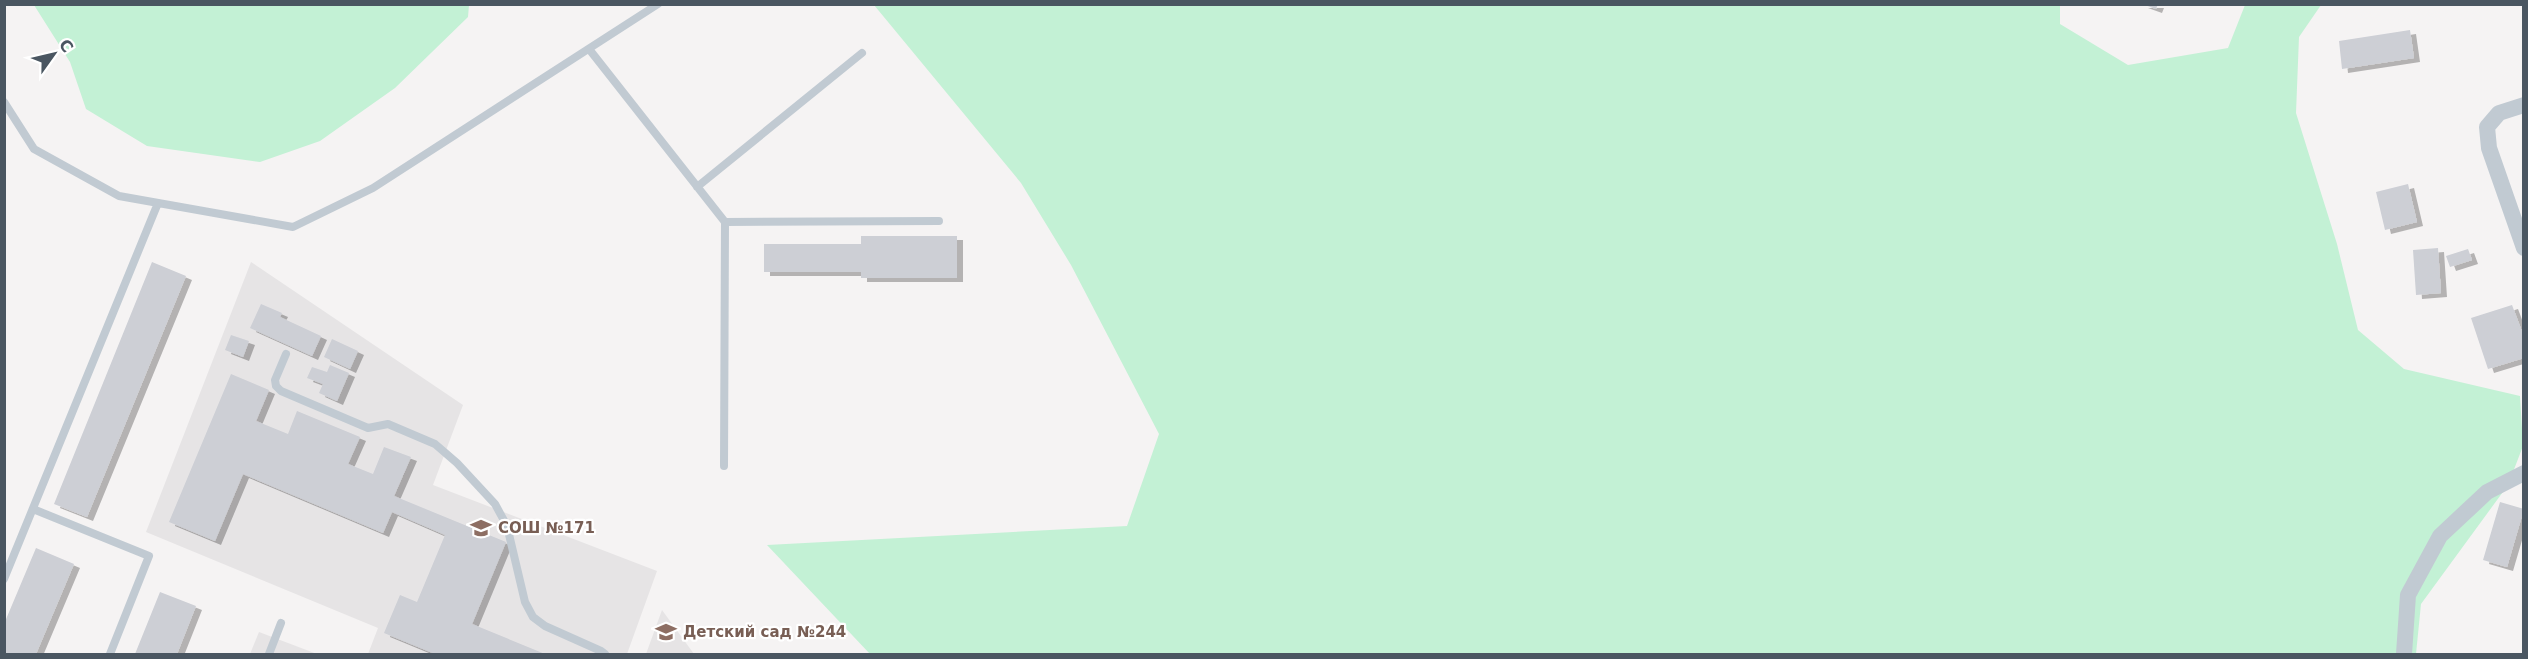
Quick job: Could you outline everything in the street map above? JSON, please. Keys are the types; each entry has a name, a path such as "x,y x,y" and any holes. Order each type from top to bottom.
{"street":[{"path":"2523,105 2499,113 2487,127 2489,148 2523,248"},
{"path":"2404,654 2408,595 2440,536 2487,492 2523,473"}],"lane":[{"path":"4,102 34,149 119,196 293,227 373,188 658,4"},
{"path":"589,49 725,222 724,466"},
{"path":"697,187 862,53"},
{"path":"4,579 158,203"},
{"path":"725,222 939,221"},
{"path":"286,354 275,380 276,386 281,391 368,428 388,424 394,426 435,444 457,463 495,504 507,526 525,602 533,617 545,626 605,654"},
{"path":"33,509 149,556 110,654"},
{"path":"268,654 281,623"}],"shaded area":[{"path":"251,262 463,405 433,485 657,571 627,654 368,654 378,628 146,532"},
{"name":"Детский сад №244","path":"662,610 694,654 646,654"},
{"path":"259,632 317,654 250,654"}],"green space":[{"path":"2060,4 2060,24 2128,65 2228,48 2245,5 2321,5 2299,37 2296,113 2337,244 2358,330 2404,369 2520,396 2523,446 2508,485 2421,604 2416,654 870,654 767,545 1127,526 1159,434 1071,265 1021,183 874,5"},
{"path":"34,5 469,5 468,17 395,88 320,141 260,162 147,146 86,109 70,62"}],"building":[{"path":"2142,4 2158,4 2156,9"},
{"path":"2410,30 2414,58 2342,69 2339,41"},
{"path":"2408,184 2417,222 2385,230 2376,192"},
{"path":"861,236 957,236 957,278 861,278 861,272 764,272 764,244 861,244"},
{"path":"2438,248 2441,293 2416,295 2413,250"},
{"path":"2468,249 2472,260 2450,267 2446,256"},
{"path":"152,262 186,276 87,517 54,504"},
{"path":"261,304 282,313 280,317 321,336 312,356 250,328"},
{"path":"2512,305 2524,337 2524,358 2488,369 2471,318"},
{"path":"231,335 249,341 243,357 225,350"},
{"path":"332,339 358,351 350,369 324,357"},
{"path":"330,365 349,373 337,401 319,393 323,384 307,378 312,367 327,372"},
{"path":"231,374 269,390 256,421 288,434 297,411 360,437 348,464 373,474 384,447 411,457 394,496 506,542 472,624 545,654 435,654 384,633 400,595 417,602 445,535 392,512 383,533 243,474 215,541 169,522"},
{"path":"2500,502 2524,509 2507,567 2483,560"},
{"path":"36,548 74,564 36,654 4,654 4,624"},
{"path":"160,592 196,606 177,654 135,654"}],"place":[{"name":"СОШ №171","path":"481,528"},
{"name":"Детский сад №244","path":"666,632"}]}
